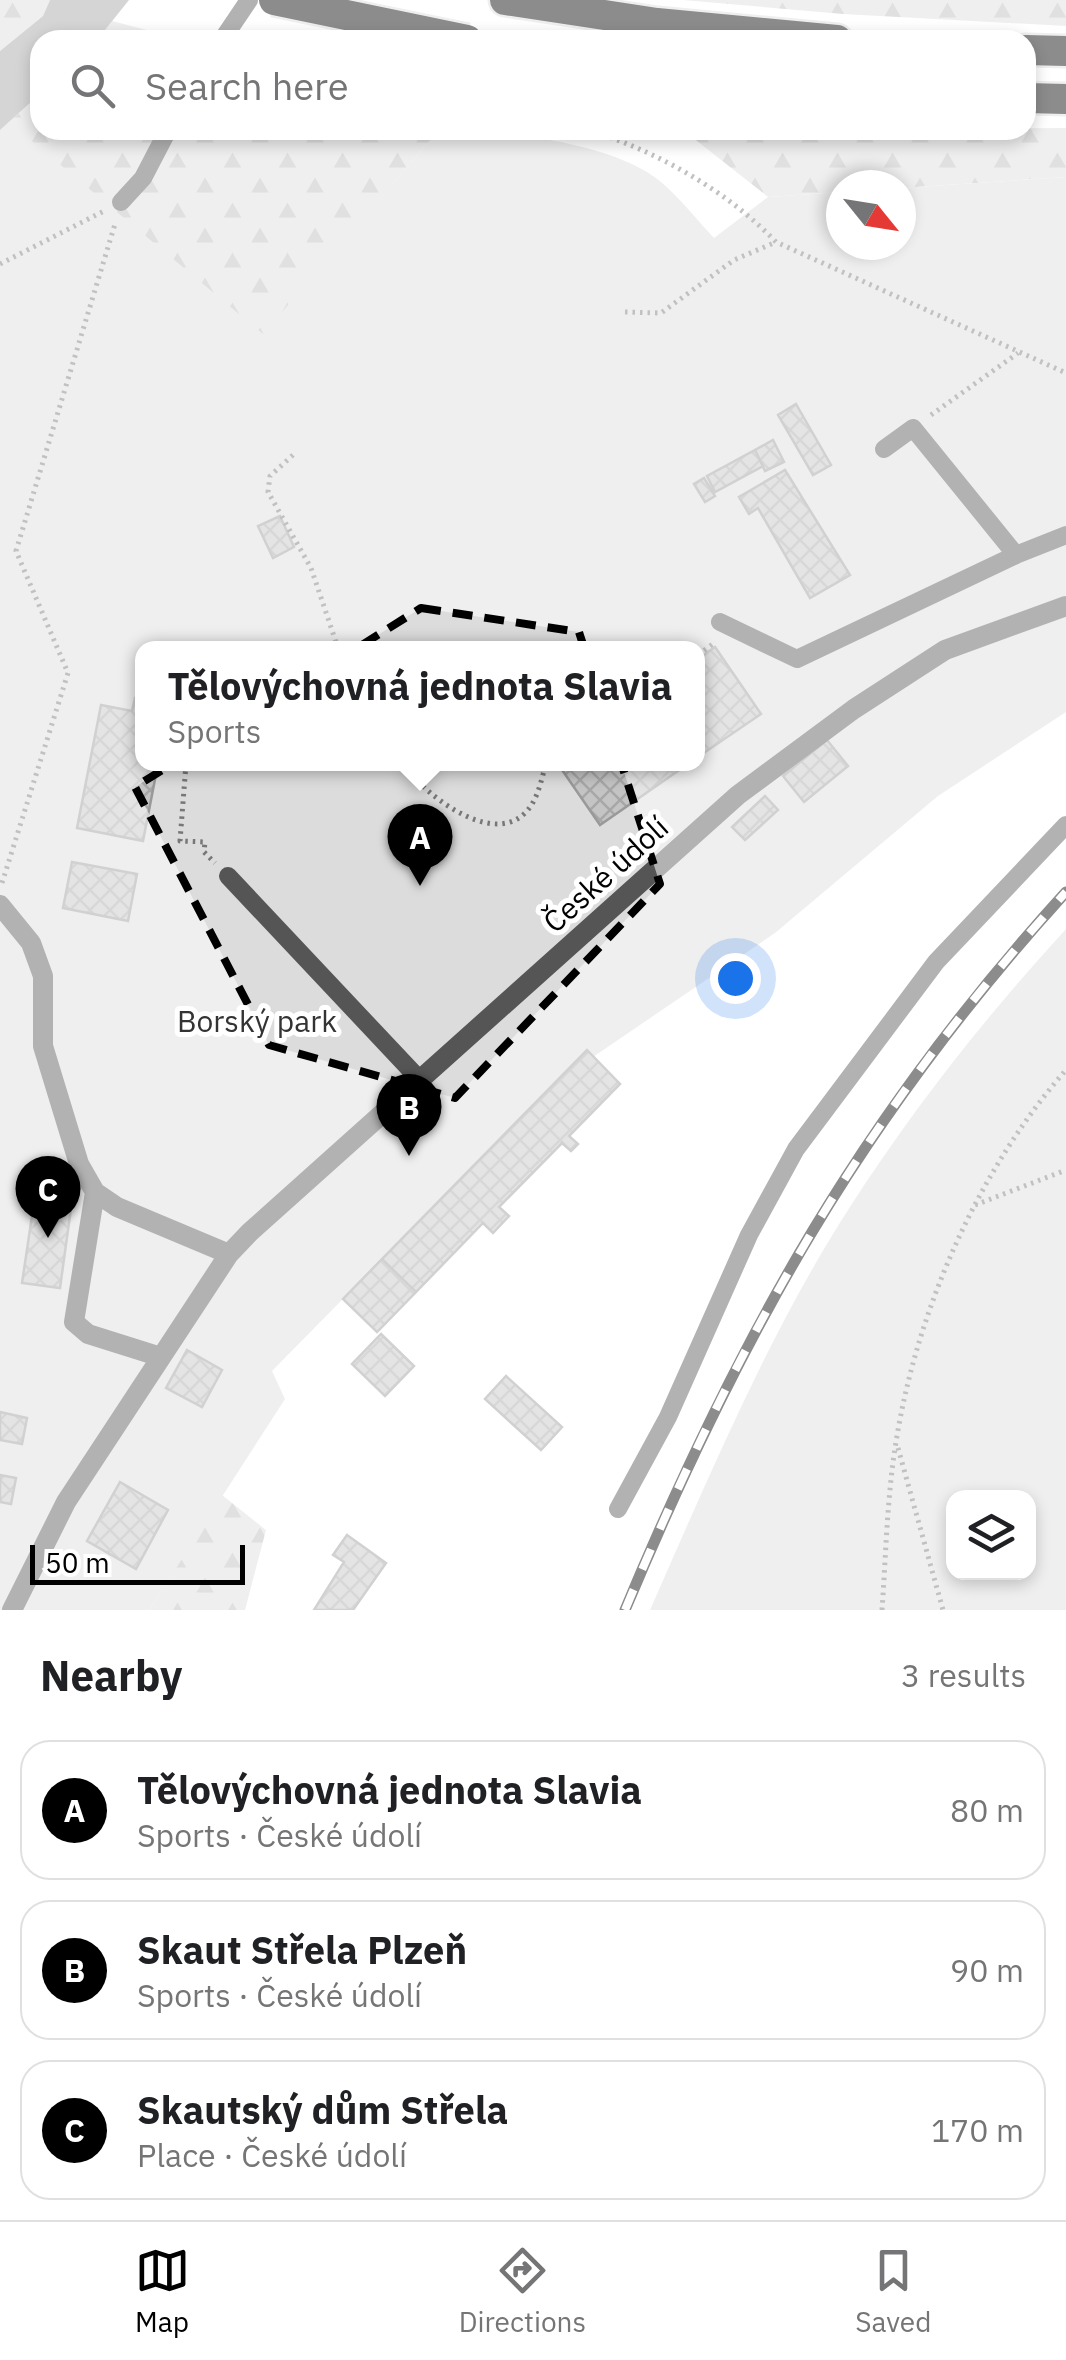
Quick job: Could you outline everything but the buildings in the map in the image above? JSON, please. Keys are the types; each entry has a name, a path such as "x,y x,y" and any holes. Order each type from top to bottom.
{"highway":[{"path":"274,0 419,30"},
{"path":"505,0 737,30"},
{"path":"1036,50 1066,51"},
{"path":"1036,98 1066,99"}],"street":[{"name":"České údolí","path":"12,1610 66,1502 229,1254 738,795 854,709 945,650 1066,606"},
{"path":"0,904 32,943 43,976 43,1046 80,1164 95,1192 117,1207 229,1254"},
{"path":"95,1192 74,1322 88,1334 161,1357"}],"lane":[{"path":"229,30 249,0"},
{"path":"122,202 143,178 163,140"},
{"path":"884,449 913,428 1016,555"},
{"path":"720,622 797,660 1066,535"},
{"path":"618,1509 668,1418 748,1235 796,1149 936,962 1066,826"},
{"path":"228,876 420,1080"}],"path":[{"path":"612,140 681,170 748,213 776,242 1066,374"},
{"path":"0,264 122,202"},
{"path":"0,890 68,673 16,552 122,202"},
{"path":"625,312 661,313 734,260 776,242"},
{"path":"913,428 1018,353"},
{"path":"293,455 270,476 268,492 311,568 336,641"},
{"path":"185,771 180,840 205,842 204,852 228,876"},
{"path":"411,771 456,812 508,822 522,815 535,799 544,771"},
{"path":"882,1610 896,1441 933,1300 972,1206 1039,1100 1066,1070"},
{"path":"972,1206 1066,1170"},
{"path":"896,1441 943,1610"}],"highlighted area":[{"path":"421,608 579,632 660,884 455,1098 269,1045 135,787"}],"green space":[{"path":"0,0 50,0 43,16 0,51"},
{"path":"683,0 1066,0 1066,26 843,14"},
{"path":"112,21 147,30 105,30"},
{"path":"30,103 30,140 430,140 234,369 144,641 140,641 0,130"},
{"name":"Borský park","path":"9,122 263,334 430,140 549,140 615,157 661,182 714,238 768,197 826,193 826,260 916,260 916,187 1066,177 1066,712 938,796 775,933 593,1057 587,1051 272,1371 285,1399 149,1610 0,1610 0,130"},
{"path":"1036,128 1066,128 1066,177 916,187 916,170 826,170 826,193 768,197 696,140 1036,140"},
{"path":"1066,929 1066,1610 650,1610 741,1406 819,1257 872,1173 979,1030"},
{"path":"222,1495 266,1530 245,1610 149,1610"}],"shaded area":[{"path":"50,0 129,0 105,30 30,30 30,103 0,130 0,51 43,16"}],"railway":[{"path":"625,1610 714,1412 812,1231 927,1060 1066,892"}],"place":[{"name":"Tělovýchovná jednota Slavia","path":"420,886"},
{"name":"Skaut Střela Plzeň","path":"409,1156"},
{"name":"Skautský dům Střela","path":"48,1238"}]}
